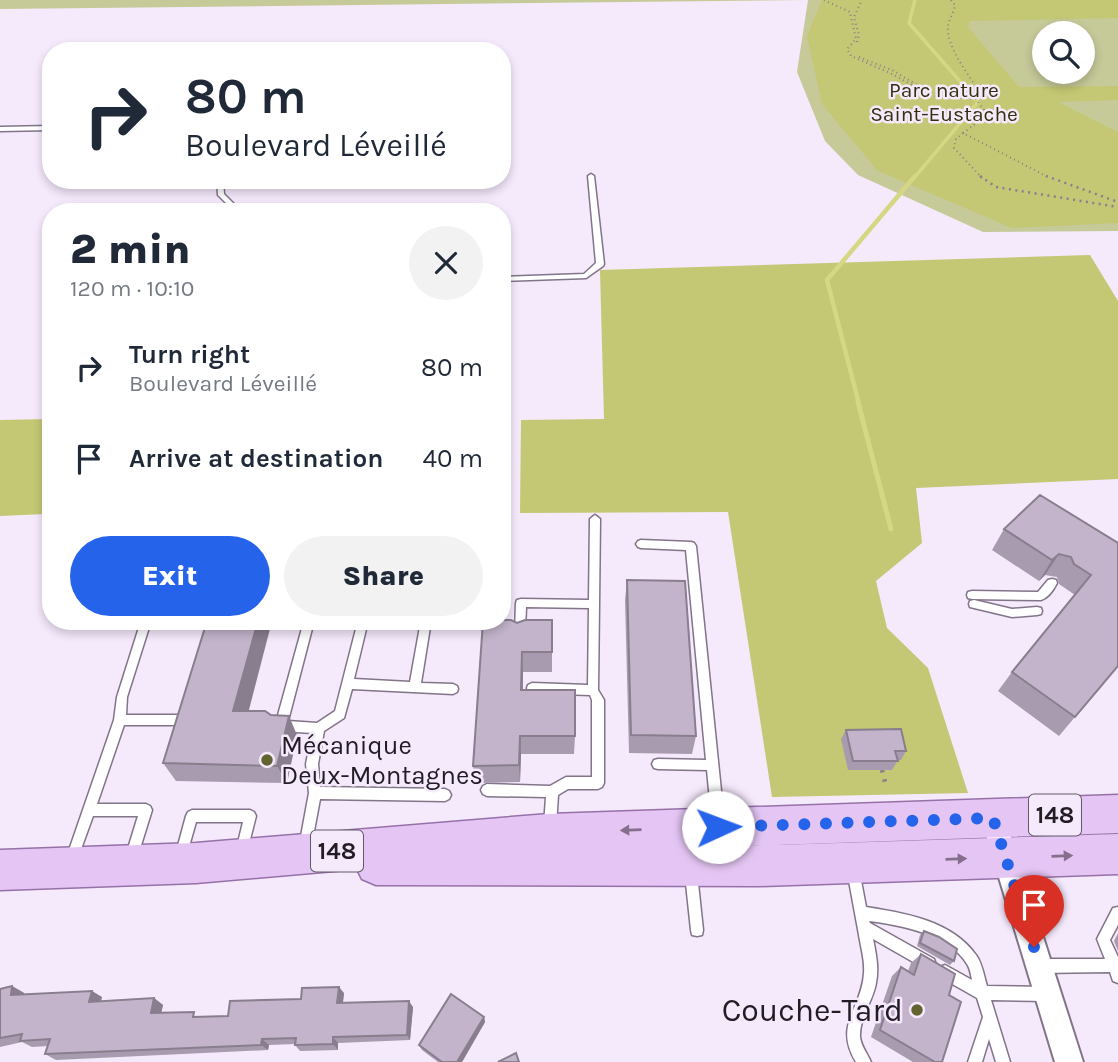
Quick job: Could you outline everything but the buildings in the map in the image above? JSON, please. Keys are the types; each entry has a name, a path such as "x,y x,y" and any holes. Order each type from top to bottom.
{"main road":[{"name":"148","path":"0,870 704,847 993,818 1118,814"},
{"name":"148","path":"704,847 851,863 1118,855"}],"street":[{"path":"993,818 1069,1062"}],"lane":[{"path":"0,129 42,128"},
{"path":"511,279 586,276 594,272 600,264 591,176"},
{"path":"221,189 221,195 229,203"},
{"path":"487,790 552,792 566,783 598,783 598,700 593,690 595,519"},
{"path":"641,544 691,545 712,765 696,930"},
{"path":"1037,611 1012,613 973,600 1041,596 1052,583"},
{"path":"519,635 521,603 593,604"},
{"path":"69,867 120,720 122,697 143,630"},
{"path":"307,630 281,726 319,728 340,714 361,630"},
{"path":"415,687 424,630"},
{"path":"348,684 453,689"},
{"path":"532,688 593,690"},
{"path":"120,720 183,720"},
{"path":"303,859 316,793 312,764 319,728"},
{"path":"658,764 712,765"},
{"path":"548,850 552,792"},
{"path":"316,793 445,795"},
{"path":"89,810 146,810 129,866"},
{"path":"851,863 871,974 852,1036 857,1054 864,1062"},
{"path":"861,913 917,923 958,943 973,961 1003,1062"},
{"path":"1039,966 1117,968 1102,939 1118,913"},
{"path":"864,927 982,993 1048,994"},
{"path":"975,1062 990,1018"}],"path":[{"path":"824,0 850,12 856,39 847,49 851,56 894,75 931,96 984,98 962,66 949,35 948,26 955,5 951,0"},
{"path":"862,0 854,17 859,39 849,49 850,52 897,72 930,93 952,93 976,99 984,110 974,125 956,139 954,148 966,157 979,178 996,187 1118,207"},
{"path":"963,133 1033,172 1118,202"},
{"path":"882,770 886,786"}],"green space":[{"path":"0,0 808,0 0,9"},
{"name":"Parc nature Saint-Eustache","path":"808,0 1118,0 1118,231 983,232 858,175 825,141 797,72"},
{"name":"Parc nature Saint-Eustache","path":"822,0 1118,0 1118,18 970,21 968,27 1019,87 1118,86 1118,100 1058,102 1118,132 1118,223 1012,228 878,171 822,104 807,36"},
{"path":"1090,255 1118,301 1118,479 916,488 922,543 876,581 887,628 928,668 968,793 772,797 728,512 520,513 521,420 604,419 600,270"},
{"path":"42,419 42,514 0,516 0,420"}],"waterway":[{"path":"914,178 978,102 909,23 915,0"},
{"path":"859,404 827,280 915,176"},
{"path":"858,402 891,529"}],"place":[{"name":"Mécanique Deux-Montagnes","path":"267,760"},
{"name":"Couche-Tard","path":"917,1010"}],"route":[{"path":"718,827 993,818 1034,947"}]}
